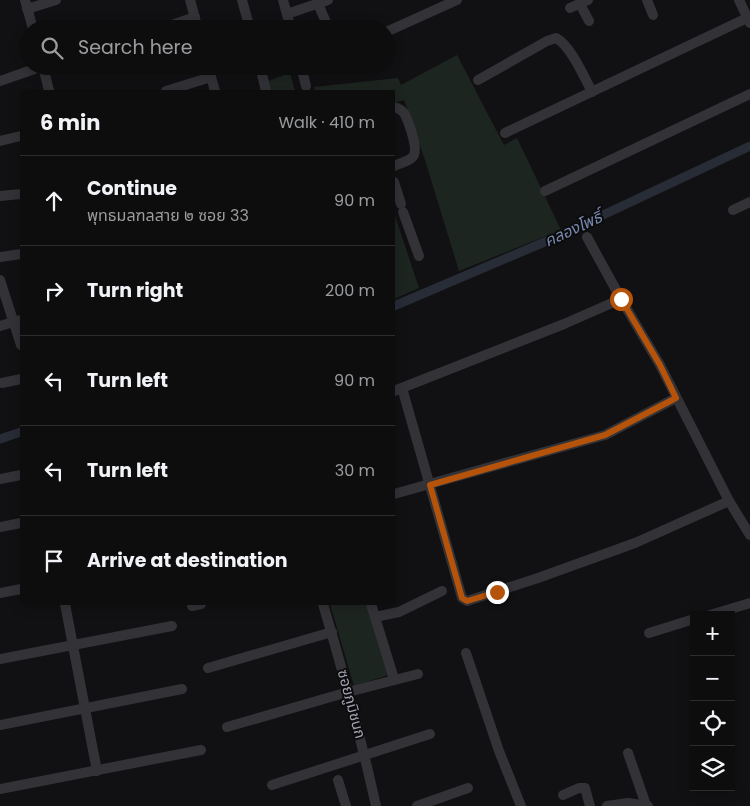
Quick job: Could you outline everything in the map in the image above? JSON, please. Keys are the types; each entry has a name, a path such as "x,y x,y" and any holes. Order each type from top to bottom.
{"street":[{"path":"30,20 26,4 56,0"},
{"path":"190,0 196,20"},
{"path":"242,0 248,20"},
{"path":"284,0 289,20"},
{"path":"395,28 457,0"},
{"path":"647,0 653,15"},
{"path":"505,133 749,21 739,0"},
{"path":"287,14 323,2 327,20"},
{"path":"570,8 584,2 588,21"},
{"path":"186,20 195,17"},
{"path":"478,80 547,41 556,38 562,41 567,48 592,92"},
{"path":"0,82 20,75"},
{"path":"45,75 49,90"},
{"path":"262,75 266,90"},
{"path":"303,75 306,86"},
{"path":"169,90 212,77 215,90"},
{"path":"545,190 750,94"},
{"path":"395,107 404,113 415,146 415,154 410,159 395,166"},
{"path":"0,141 20,136"},
{"path":"395,185 419,256"},
{"path":"0,196 20,194"},
{"path":"733,210 750,202"},
{"path":"587,236 660,365 729,501 750,535"},
{"path":"0,257 20,254"},
{"path":"0,280 18,321 20,337"},
{"path":"621,299 564,324 398,390 430,485 462,598 467,601 635,543 729,501"},
{"path":"0,326 18,321"},
{"path":"2,383 20,379"},
{"path":"395,494 605,435 676,398"},
{"path":"0,479 20,475"},
{"path":"0,527 20,523"},
{"path":"0,592 20,589"},
{"path":"375,617 399,612 442,591"},
{"path":"723,611 750,603"},
{"path":"65,605 97,771"},
{"name":"ซอยภูมิชนก","path":"323,605 365,754 376,806"},
{"path":"371,605 394,679"},
{"path":"649,632 690,621"},
{"path":"0,659 172,626"},
{"path":"208,668 332,632"},
{"path":"466,653 520,806"},
{"path":"227,727 394,679 418,674"},
{"path":"0,725 182,689"},
{"path":"272,785 430,734"},
{"path":"0,790 201,750"},
{"path":"607,806 628,802 647,805 628,753"},
{"path":"338,780 346,806"},
{"path":"417,806 468,788"},
{"path":"563,795 580,788 585,788 590,806"}],"shaded area":[{"path":"457,55 504,145 517,138 561,230 459,271 425,160 404,100 395,103 395,90 315,90 314,87 398,78 401,85"},
{"path":"284,75 291,75 295,90 271,90 268,81"},
{"path":"395,216 419,288 395,299"},
{"path":"330,605 367,605 389,675 354,686"}],"waterway":[{"name":"คลองโพธิ์","path":"395,306 554,238 750,146"},
{"name":"คลองโพธิ์","path":"0,439 20,432"}],"route":[{"path":"497,592 467,601 462,598 430,485 605,435 676,398 660,365 621,299"}]}
